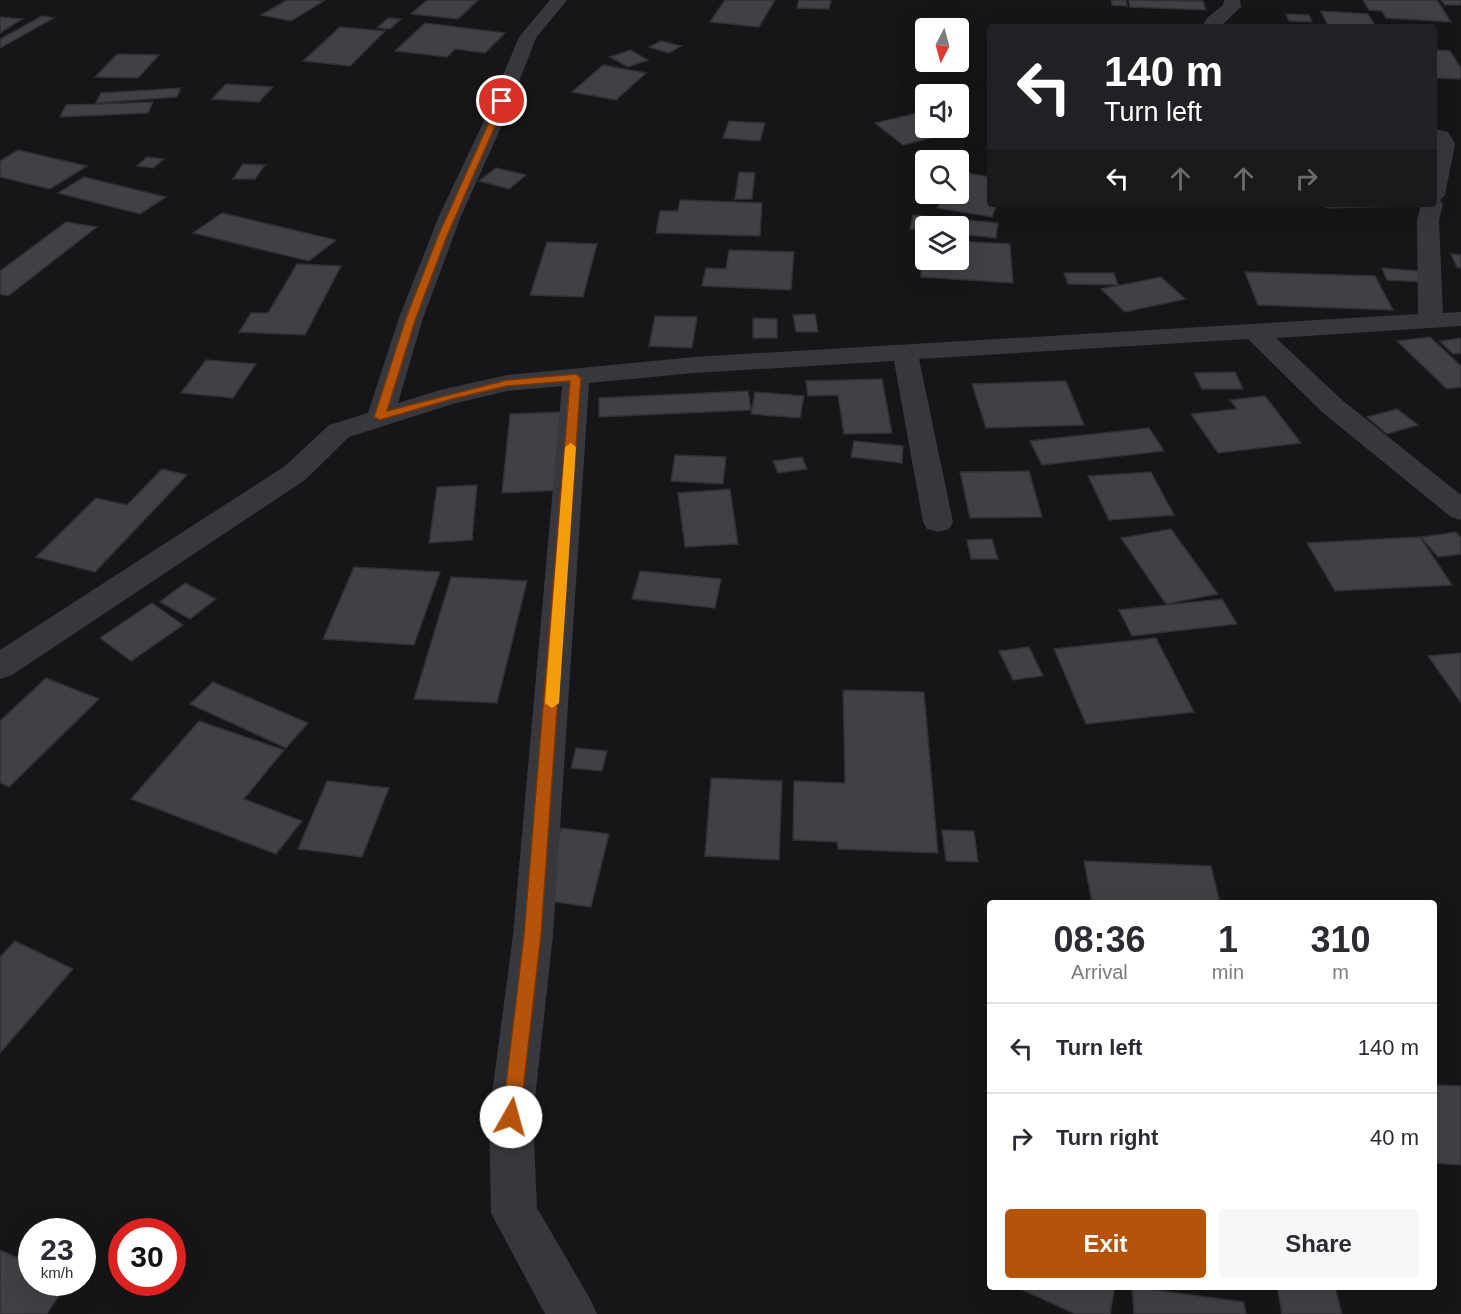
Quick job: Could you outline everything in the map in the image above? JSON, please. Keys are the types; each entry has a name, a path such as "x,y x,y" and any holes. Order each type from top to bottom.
{"street":[{"path":"380,417 411,318 450,216 493,123 528,37 559,0"},
{"path":"1212,24 1232,7 1232,0"},
{"path":"1437,181 1445,144 1437,135 1461,126"},
{"path":"1431,207 1428,220 1431,320"},
{"path":"0,666 295,473 339,431 449,396 507,383 694,365 1461,319"},
{"path":"1253,330 1332,406 1461,510"},
{"path":"904,353 938,522"},
{"path":"572,1314 514,1213 511,1117 534,924 576,378"}],"building":[{"path":"287,0 324,1 291,21 261,15"},
{"path":"427,0 478,0 458,19 411,14"},
{"path":"725,0 775,0 759,27 710,22"},
{"path":"799,0 831,0 829,9 797,8"},
{"path":"1112,0 1126,0 1127,6 1112,5"},
{"path":"1129,0 1203,1 1206,10 1130,7"},
{"path":"1363,0 1437,0 1451,22 1386,18 1382,11 1369,10"},
{"path":"1441,0 1461,0 1461,5 1445,5"},
{"path":"1321,11 1368,14 1374,24 1327,24"},
{"path":"1286,14 1309,15 1312,22 1289,21"},
{"path":"42,16 54,18 0,48 0,39"},
{"path":"0,17 22,19 0,33"},
{"path":"388,18 401,19 390,29 377,28"},
{"path":"425,23 505,33 485,53 455,49 447,57 395,51"},
{"path":"340,27 385,31 350,66 303,61"},
{"path":"661,41 681,46 669,53 649,47"},
{"path":"630,50 648,60 628,67 610,57"},
{"path":"1437,50 1450,51 1461,68 1461,79 1437,78"},
{"path":"117,54 159,55 138,78 95,77"},
{"path":"603,65 646,73 616,100 572,92"},
{"path":"226,84 273,87 259,102 212,99"},
{"path":"181,88 177,97 96,103 101,93"},
{"path":"153,102 148,113 60,117 66,105"},
{"path":"915,114 915,138 930,138 903,145 875,123"},
{"path":"729,121 765,123 760,141 723,138"},
{"path":"18,150 87,166 50,189 0,177 0,161"},
{"path":"147,157 164,159 153,168 137,166"},
{"path":"243,164 265,165 255,179 233,179"},
{"path":"496,168 526,175 509,189 479,181"},
{"path":"739,172 755,173 752,199 735,199"},
{"path":"969,173 987,176 987,207 996,207 992,217 937,208 939,204 969,204"},
{"path":"84,177 166,197 140,214 58,193"},
{"path":"680,200 762,203 760,236 656,233 660,211 678,211"},
{"path":"222,213 336,240 309,261 193,233"},
{"path":"913,215 924,216 915,216 915,229 910,229"},
{"path":"969,220 998,223 996,238 969,235"},
{"path":"66,222 97,227 8,296 0,294 0,271"},
{"path":"547,242 597,244 583,297 530,295"},
{"path":"969,242 1010,244 1013,283 921,277 921,270 969,270"},
{"path":"729,250 794,252 791,290 702,286 706,268 726,269"},
{"path":"1451,254 1461,255 1461,268 1457,267"},
{"path":"297,264 341,266 305,335 239,332 251,313 268,313"},
{"path":"1382,268 1417,271 1422,282 1387,280"},
{"path":"1245,272 1375,276 1393,310 1258,305"},
{"path":"1064,273 1114,273 1118,285 1068,284"},
{"path":"1161,277 1185,299 1125,312 1101,289"},
{"path":"815,314 818,332 796,332 793,315"},
{"path":"655,316 697,317 692,348 649,346"},
{"path":"753,318 777,319 777,338 753,338"},
{"path":"1430,337 1461,366 1461,387 1447,389 1397,341"},
{"path":"1461,338 1461,353 1453,354 1440,341"},
{"path":"206,360 256,364 233,398 181,393"},
{"path":"1235,372 1243,389 1202,389 1194,373"},
{"path":"882,379 892,433 844,434 838,395 808,396 806,381"},
{"path":"1066,381 1084,425 986,428 972,384"},
{"path":"748,391 751,410 599,417 599,398"},
{"path":"755,392 804,396 800,418 751,414"},
{"path":"1265,396 1301,443 1218,453 1191,414 1237,409 1230,400"},
{"path":"1397,409 1418,425 1387,434 1367,417"},
{"path":"565,412 561,490 502,493 510,414"},
{"path":"1149,428 1164,451 1042,465 1030,441"},
{"path":"854,441 903,446 902,463 851,457"},
{"path":"675,455 726,457 723,484 671,481"},
{"path":"802,457 807,469 778,473 773,461"},
{"path":"162,469 187,475 95,572 36,557 96,498 127,505"},
{"path":"1029,471 1042,517 970,518 960,472"},
{"path":"1151,472 1174,515 1109,520 1088,476"},
{"path":"477,485 472,540 429,543 437,487"},
{"path":"730,489 738,544 685,547 678,493"},
{"path":"1171,529 1218,594 1166,604 1121,538"},
{"path":"1456,532 1461,538 1461,554 1438,557 1421,537"},
{"path":"1420,537 1452,585 1335,591 1307,543"},
{"path":"992,539 998,559 971,559 967,540"},
{"path":"354,567 440,572 414,645 323,639"},
{"path":"640,571 721,579 715,608 632,599"},
{"path":"451,577 527,581 497,703 414,699"},
{"path":"185,583 216,599 190,619 160,602"},
{"path":"1222,599 1237,624 1132,636 1119,610"},
{"path":"152,603 183,625 131,661 100,638"},
{"path":"1156,638 1194,712 1086,724 1054,649"},
{"path":"1029,647 1043,676 1013,680 999,651"},
{"path":"1461,653 1461,703 1428,656"},
{"path":"46,678 99,699 9,787 0,783 0,721"},
{"path":"213,682 308,723 286,748 190,704"},
{"path":"843,690 924,692 938,853 838,849 837,842 793,840 794,781 845,783"},
{"path":"199,721 284,750 244,799 302,821 276,854 131,799"},
{"path":"576,748 607,751 602,771 571,768"},
{"path":"711,778 782,781 779,860 705,856"},
{"path":"327,781 389,788 362,857 298,849"},
{"path":"561,828 609,834 591,907 540,900"},
{"path":"942,830 974,831 978,862 946,861"},
{"path":"1084,861 1211,866 1219,900 1092,900"},
{"path":"15,941 73,969 0,1053 0,957"},
{"path":"1437,1085 1461,1086 1461,1165 1437,1163"},
{"path":"0,1250 18,1258 18,1296 59,1296 47,1314 0,1314"},
{"path":"1023,1290 1114,1290 1110,1314 1075,1314"},
{"path":"1132,1290 1154,1290 1244,1302 1246,1314 1134,1314"},
{"path":"1278,1290 1336,1290 1342,1314 1282,1314"}],"slow traffic":[{"path":"552,703 571,447"}],"route":[{"path":"502,101 442,236 411,318 380,417 449,396 507,383 576,378 533,935 511,1117"}]}
